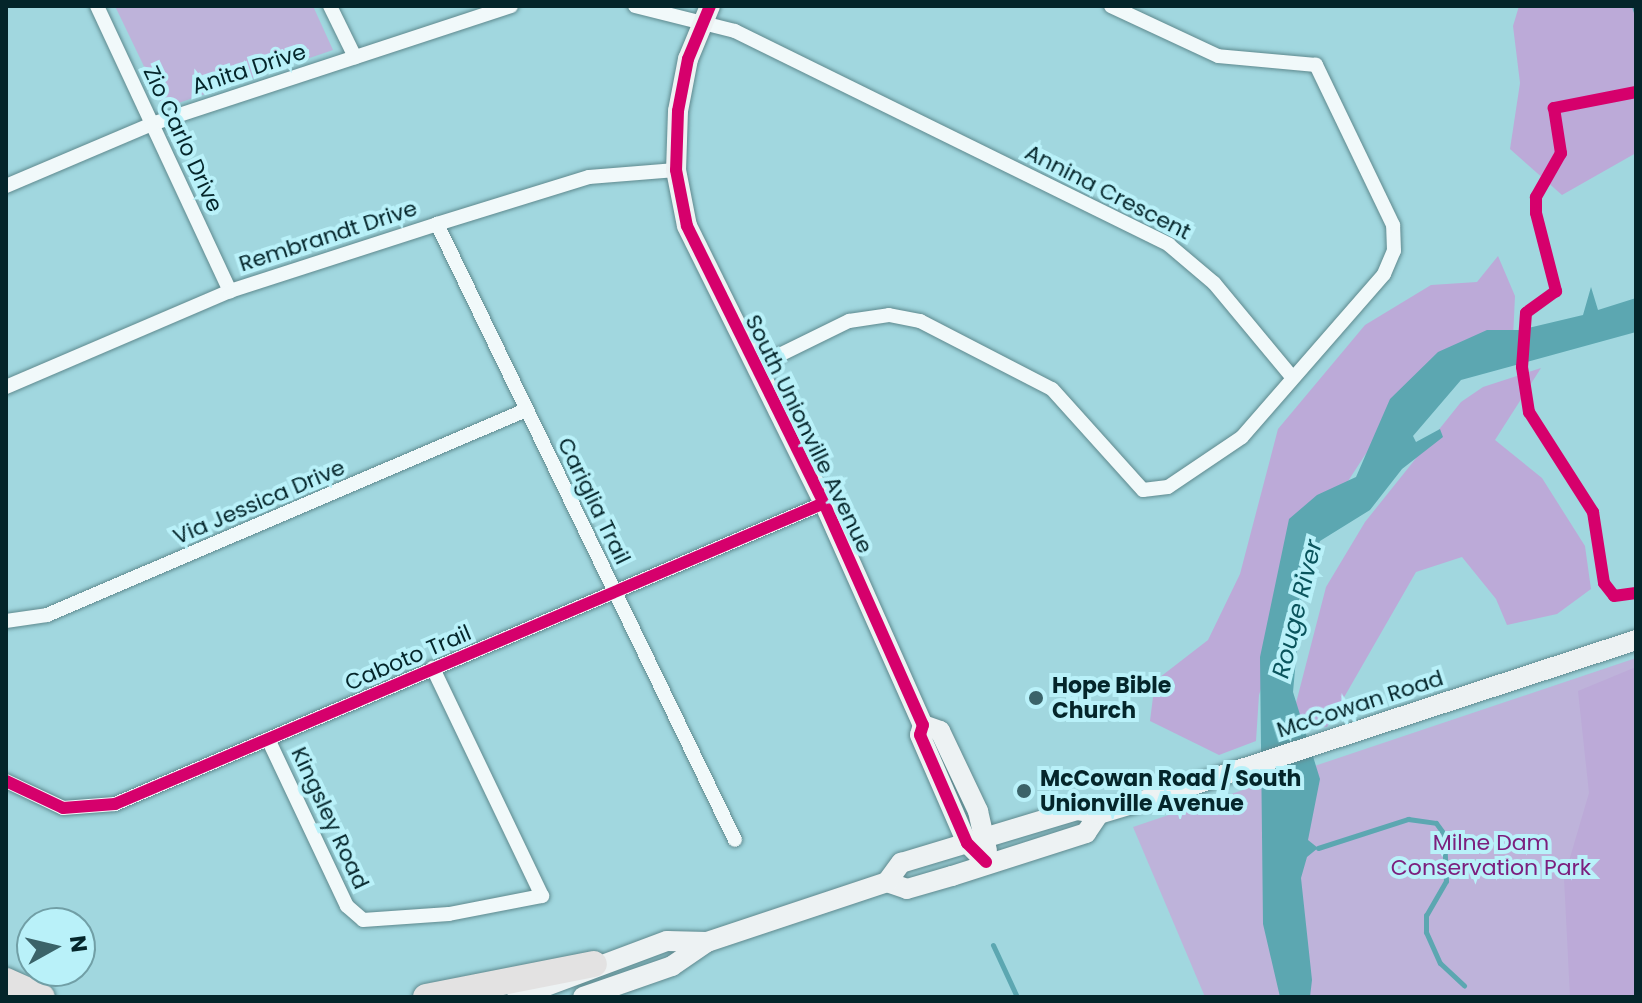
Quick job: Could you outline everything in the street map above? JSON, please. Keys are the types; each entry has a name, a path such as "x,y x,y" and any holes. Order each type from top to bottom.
{"highway":[{"path":"426,997 594,964"},
{"path":"6,981 42,997"}],"main road":[{"name":"South Unionville Avenue","path":"706,14 681,91 676,170 695,248 824,503 923,725 920,735 967,843 986,862"},
{"name":"McCowan Road","path":"583,997 672,966 707,942 887,882 901,863 1077,810 1099,814 1636,640"},
{"name":"South Unionville Avenue","path":"923,725 940,731 988,837 986,862"},
{"name":"McCowan Road","path":"887,882 907,889 1086,833 1099,814"},
{"name":"McCowan Road","path":"517,997 594,964 667,941 707,942"}],"street":[{"name":"Zio Carlo Drive","path":"97,6 230,291"},
{"path":"330,6 355,57"},
{"name":"Anita Drive","path":"6,186 152,124 511,6"},
{"name":"Annina Crescent","path":"635,6 706,14 1169,245 1214,283 1292,377"},
{"path":"755,367 862,316 920,321 1052,389 1136,486 1152,492 1224,453 1384,274 1394,251 1387,210 1334,99 1312,62 1218,56 1111,6"},
{"name":"Rembrandt Drive","path":"6,387 230,291 578,179 676,170"},
{"name":"Cariglia Trail","path":"437,224 735,840"},
{"name":"Via Jessica Drive","path":"6,621 61,609 526,410"},
{"name":"Caboto Trail","path":"6,781 51,805 94,808 268,739 824,503"},
{"name":"Kingsley Road","path":"268,739 347,906 363,920 449,914 542,896 433,668"}],"green space":[{"path":"115,6 313,6 333,50 164,108"},
{"name":"Milne Dam Conservation Park","path":"1636,658 1636,997 1205,997 1133,827"}],"shaded area":[{"path":"1519,6 1636,6 1636,153 1562,195 1510,149 1520,83 1513,26"},
{"path":"1498,256 1515,296 1513,338 1465,347 1365,455 1341,492 1282,625 1259,695 1256,741 1219,755 1150,721 1155,681 1208,640 1240,574 1278,429 1365,325 1431,285 1477,282"},
{"path":"1541,368 1495,440 1542,478 1585,546 1591,589 1557,614 1507,625 1496,599 1462,557 1416,572 1327,727 1300,728 1296,703 1326,587 1365,522 1461,402 1483,387"},
{"path":"1636,667 1636,997 1570,997 1564,878 1589,793 1578,691"}],"water":[{"name":"Rouge River","path":"1591,287 1598,310 1636,298 1636,332 1461,380 1413,436 1416,442 1440,429 1443,437 1402,469 1370,510 1320,541 1302,593 1293,692 1320,779 1308,840 1318,848 1307,857 1301,878 1312,980 1310,997 1280,997 1263,924 1260,657 1289,519 1317,495 1356,477 1390,399 1438,352 1487,330 1520,330 1583,315"}],"waterway":[{"path":"1634,6 1636,12"},
{"path":"1318,848 1408,819 1436,823 1444,834 1446,881 1426,915 1426,932 1440,963 1464,985"},
{"path":"993,945 1017,997"}],"cycle path":[{"path":"710,6 688,59 678,111 676,170 687,226 824,503 923,725 920,735 967,843 986,862"},
{"path":"1636,92 1554,108 1561,153 1536,197 1536,213 1556,291 1526,313 1522,367 1529,412 1593,512 1604,583 1614,596 1636,593"},
{"path":"6,781 63,808 115,804 824,503"}],"place":[{"name":"Hope Bible Church","path":"1036,698"},
{"name":"McCowan Road / South Unionville Avenue","path":"1024,791"}]}
